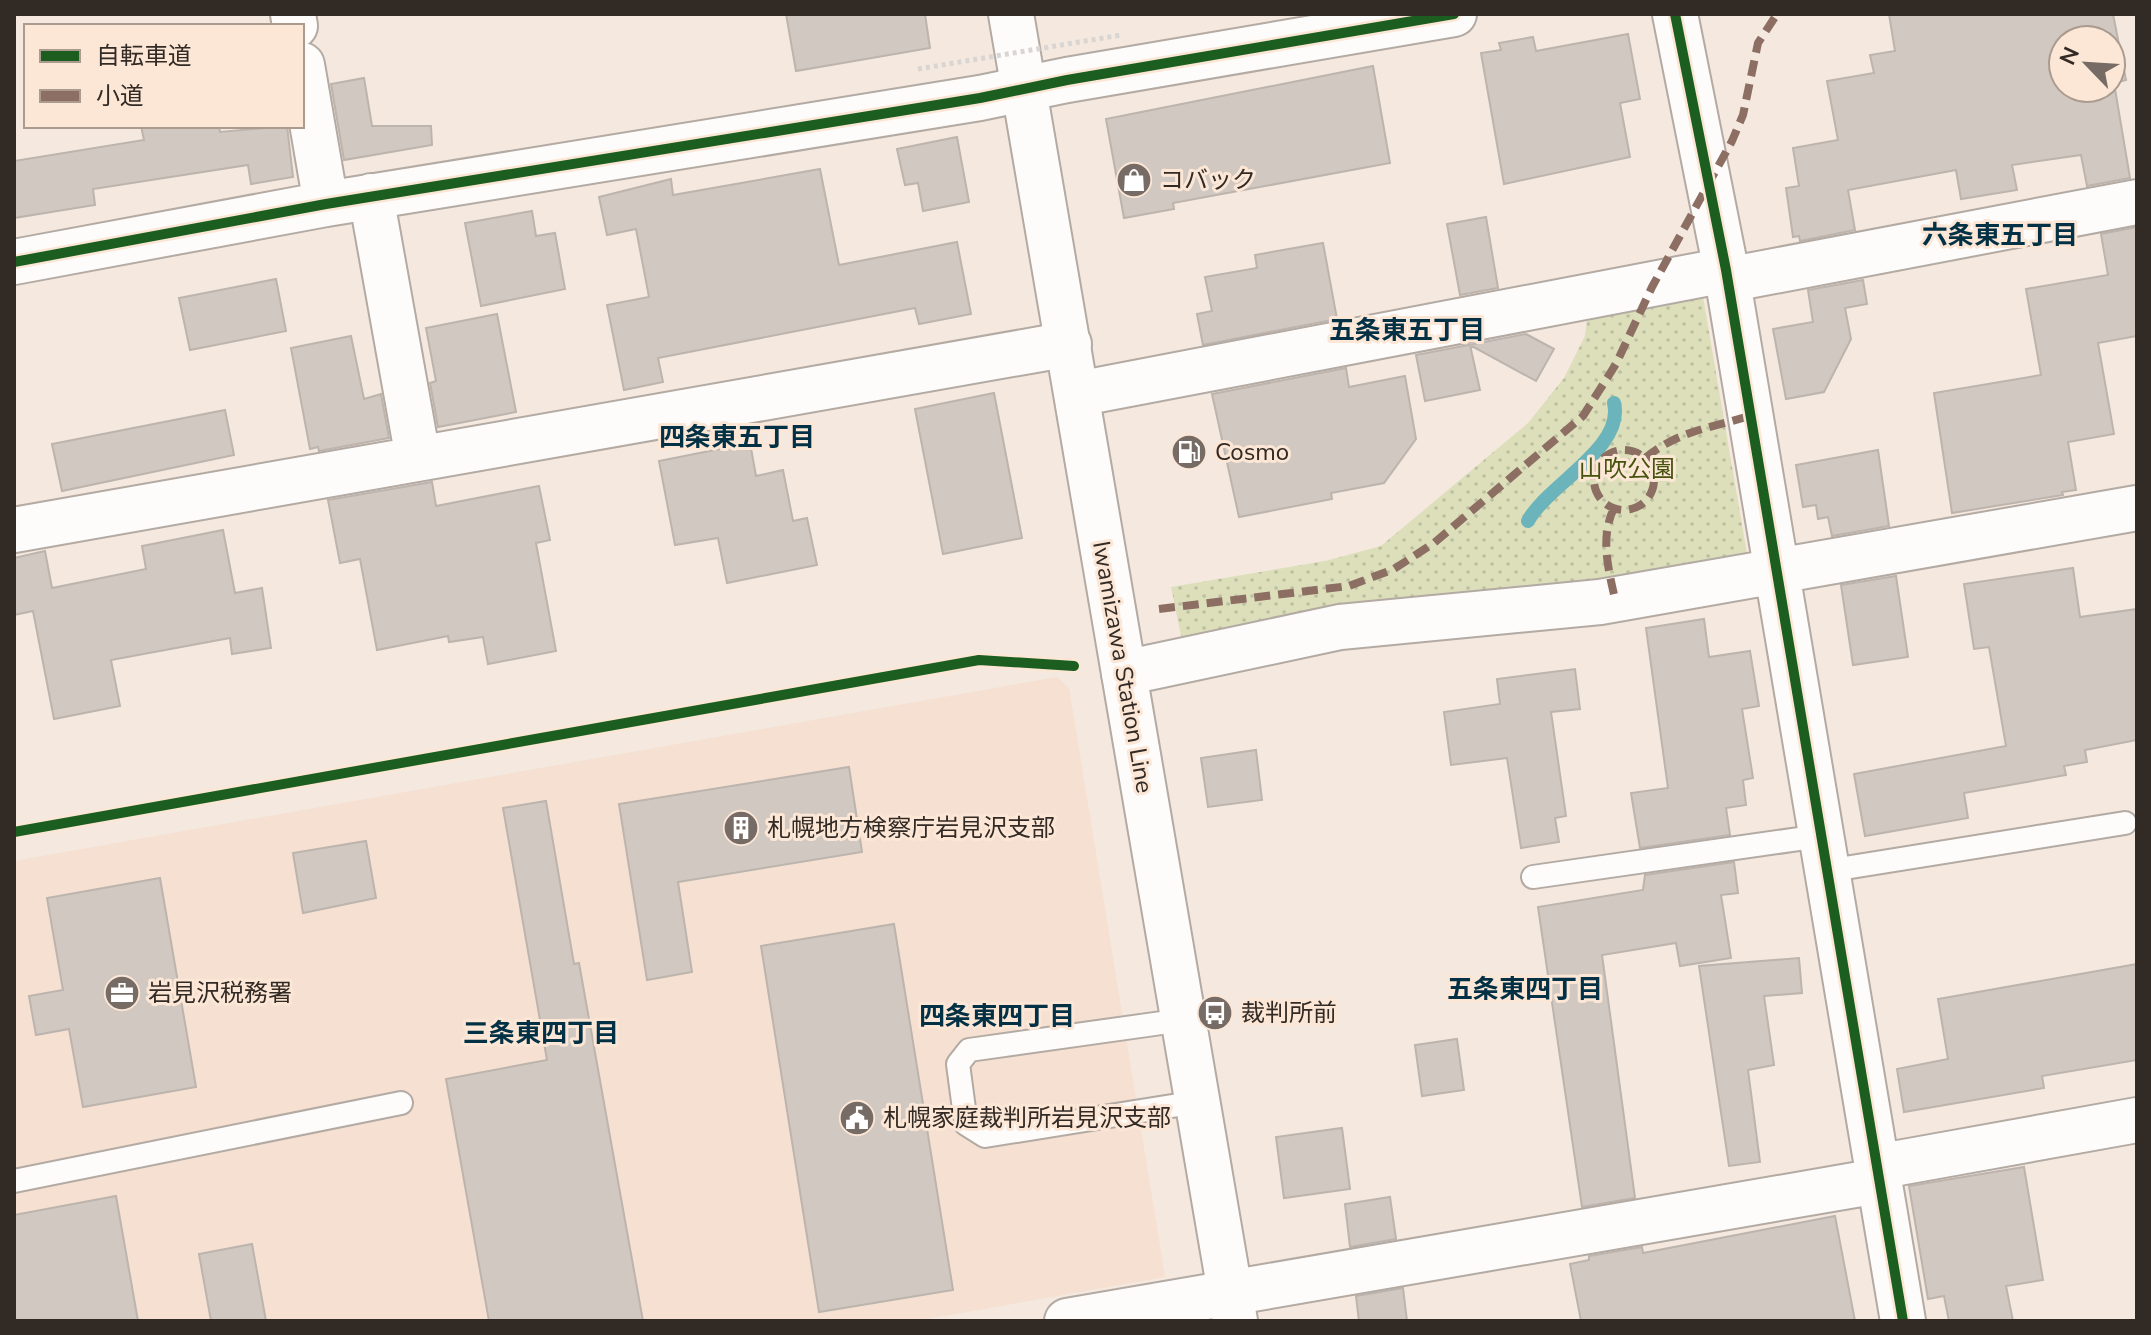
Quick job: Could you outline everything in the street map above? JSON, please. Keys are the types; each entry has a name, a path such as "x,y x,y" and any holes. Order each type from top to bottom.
{"street":[{"name":"Iwamizawa Station Line","path":"1011,14 1232,1308"},
{"path":"14,262 371,196 1023,88 1364,22 1454,14"},
{"path":"1675,14 1726,275 1903,1321"},
{"path":"304,77 326,204"},
{"path":"371,196 418,458"},
{"path":"1077,394 2137,202"},
{"path":"14,530 1069,344"},
{"path":"1124,673 1340,627 1600,602 2137,508"},
{"path":"1067,1321 1232,1308 2137,1120"}],"lane":[{"path":"1533,877 1823,853 2125,823"},
{"path":"1183,1020 969,1050 958,1064 966,1124 985,1136 1197,1102"},
{"path":"14,1181 401,1103"}],"path":[{"path":"918,69 1121,35"}],"shaded area":[{"path":"1057,677 1069,688 1165,1277 916,1321 14,1321 14,861"}],"green space":[{"name":"山吹公園","path":"1702,291 1747,554 1611,581 1182,640 1171,587 1325,561 1381,546 1528,423 1564,378 1585,336 1588,313"}],"building":[{"path":"786,14 925,14 930,48 796,71"},
{"path":"1889,14 2113,14 2115,24 2047,24 2047,104 2118,104 2130,178 2087,186 2081,155 2012,165 2017,190 1961,199 1956,170 1848,190 1855,230 1800,241 1799,236 1793,237 1786,188 1799,186 1793,148 1838,140 1827,81 1874,73 1870,55 1895,51"},
{"path":"1628,34 1640,99 1620,103 1630,157 1504,184 1481,53 1501,50 1499,43 1533,37 1536,51"},
{"path":"1373,66 1390,163 1173,203 1174,209 1124,218 1106,119"},
{"path":"364,78 372,126 431,126 432,145 344,160 331,84"},
{"path":"141,128 219,128 220,132 287,128 293,177 251,184 248,165 93,189 95,205 14,218 14,161 144,140"},
{"path":"957,137 969,202 923,211 918,183 905,185 897,149"},
{"path":"820,169 839,265 957,242 971,314 919,324 915,308 658,358 663,382 624,390 607,305 649,297 636,229 607,235 599,197 671,179 673,195"},
{"path":"532,211 536,236 555,233 565,289 481,306 465,223"},
{"path":"1486,217 1498,288 1460,295 1447,224"},
{"path":"2137,227 2137,336 2098,343 2114,434 2068,442 2076,490 2062,492 2063,495 1952,513 1934,393 2041,375 2026,289 2108,275 2101,234"},
{"path":"1323,243 1337,319 1203,345 1197,314 1212,311 1205,277 1257,268 1255,255"},
{"path":"276,279 286,331 190,350 179,298"},
{"path":"1863,280 1867,304 1845,308 1851,339 1824,392 1786,399 1773,329 1813,322 1808,290"},
{"path":"497,314 516,412 438,427 430,383 436,381 426,328"},
{"path":"1526,334 1554,349 1536,381 1470,345 1480,390 1425,401 1416,355"},
{"path":"351,336 364,399 381,394 389,438 319,451 318,447 310,449 291,348"},
{"path":"1346,368 1349,387 1405,376 1416,439 1384,483 1331,493 1332,499 1239,517 1212,394"},
{"path":"994,393 1022,538 943,554 915,409"},
{"path":"225,410 234,455 62,491 52,444"},
{"path":"750,443 756,476 783,470 793,521 807,518 817,565 727,583 718,538 675,545 659,461"},
{"path":"1878,450 1889,526 1832,536 1828,517 1818,519 1816,505 1803,507 1796,465"},
{"path":"432,482 436,506 539,486 550,540 536,543 556,651 488,664 483,637 449,642 448,636 377,650 360,559 340,563 328,500"},
{"path":"223,530 235,593 262,588 271,648 232,654 230,638 111,660 120,706 54,719 33,611 14,615 14,558 45,551 52,588 146,569 142,546"},
{"path":"2073,568 2080,617 2137,609 2137,740 2085,750 2087,762 2064,766 2066,775 1964,793 1968,818 1865,836 1854,774 2006,746 1989,647 1974,649 1964,584"},
{"path":"1896,576 1908,657 1853,665 1841,585"},
{"path":"1704,619 1709,657 1750,651 1759,706 1742,709 1753,778 1743,780 1746,805 1726,808 1730,835 1640,848 1631,793 1668,788 1646,628"},
{"path":"1575,669 1580,709 1551,712 1566,816 1555,818 1559,842 1521,848 1507,758 1451,765 1444,712 1500,704 1497,679"},
{"path":"1256,750 1262,800 1208,807 1201,758"},
{"name":"札幌地方検察庁岩見沢支部","path":"849,767 862,852 678,882 692,972 647,980 619,804"},
{"path":"546,801 574,964 579,963 643,1321 489,1321 446,1079 547,1060 503,808"},
{"path":"366,841 376,898 303,913 293,853"},
{"path":"1734,862 1738,893 1721,895 1731,958 1680,966 1676,943 1602,955 1635,1198 1582,1207 1538,907 1643,890 1645,875"},
{"name":"岩見沢税務署","path":"160,878 196,1087 83,1107 69,1029 36,1035 29,996 63,990 47,898"},
{"name":"札幌家庭裁判所岩見沢支部","path":"894,924 953,1290 819,1312 761,946"},
{"path":"1799,958 1802,993 1764,996 1774,1065 1748,1070 1760,1162 1729,1166 1699,966"},
{"path":"2137,964 2137,1060 2042,1076 2044,1088 1904,1112 1897,1069 1948,1059 1938,999"},
{"path":"1457,1039 1464,1090 1422,1096 1415,1045"},
{"path":"1342,1128 1350,1189 1284,1198 1276,1137"},
{"path":"2024,1167 2043,1280 2006,1286 2013,1321 1949,1321 1944,1296 1928,1299 1909,1186"},
{"path":"116,1196 138,1321 14,1321 14,1215"},
{"path":"1390,1197 1396,1239 1350,1247 1345,1204"},
{"path":"1835,1216 1855,1321 1581,1321 1570,1264 1589,1260 1589,1256 1642,1247 1643,1253"},
{"path":"252,1244 266,1321 211,1321 199,1254"},
{"path":"1403,1288 1407,1321 1359,1321 1356,1296"}],"waterway":[{"path":"1528,521 1538,507 1597,451 1614,420 1614,403"}],"marked path":[{"path":"1159,609 1349,586 1394,569 1434,543 1583,416 1616,364 1652,287 1732,141 1743,115 1758,43 1777,14"},
{"path":"1645,458 1682,436 1749,416"},
{"path":"1624,450 1645,459 1654,480 1645,501 1624,510 1603,501 1594,480 1603,459 1624,450"},
{"path":"1614,508 1606,541 1615,599"}],"cycle path":[{"path":"14,262 326,204 980,98 1067,80 1454,14"},
{"path":"1675,14 1726,270 1903,1321"},
{"path":"14,832 979,660 1074,666"}],"place":[{"name":"コバック","path":"1134,180"},
{"name":"Cosmo","path":"1189,452"},
{"name":"札幌地方検察庁岩見沢支部","path":"741,828"},
{"name":"岩見沢税務署","path":"122,993"},
{"name":"裁判所前","path":"1215,1013"},
{"name":"札幌家庭裁判所岩見沢支部","path":"857,1118"}],"district":[{"name":"六条東五丁目","path":"2000,235"},
{"name":"五条東五丁目","path":"1407,330"},
{"name":"四条東五丁目","path":"737,437"},
{"name":"五条東四丁目","path":"1525,989"},
{"name":"四条東四丁目","path":"997,1016"},
{"name":"三条東四丁目","path":"541,1033"}]}
